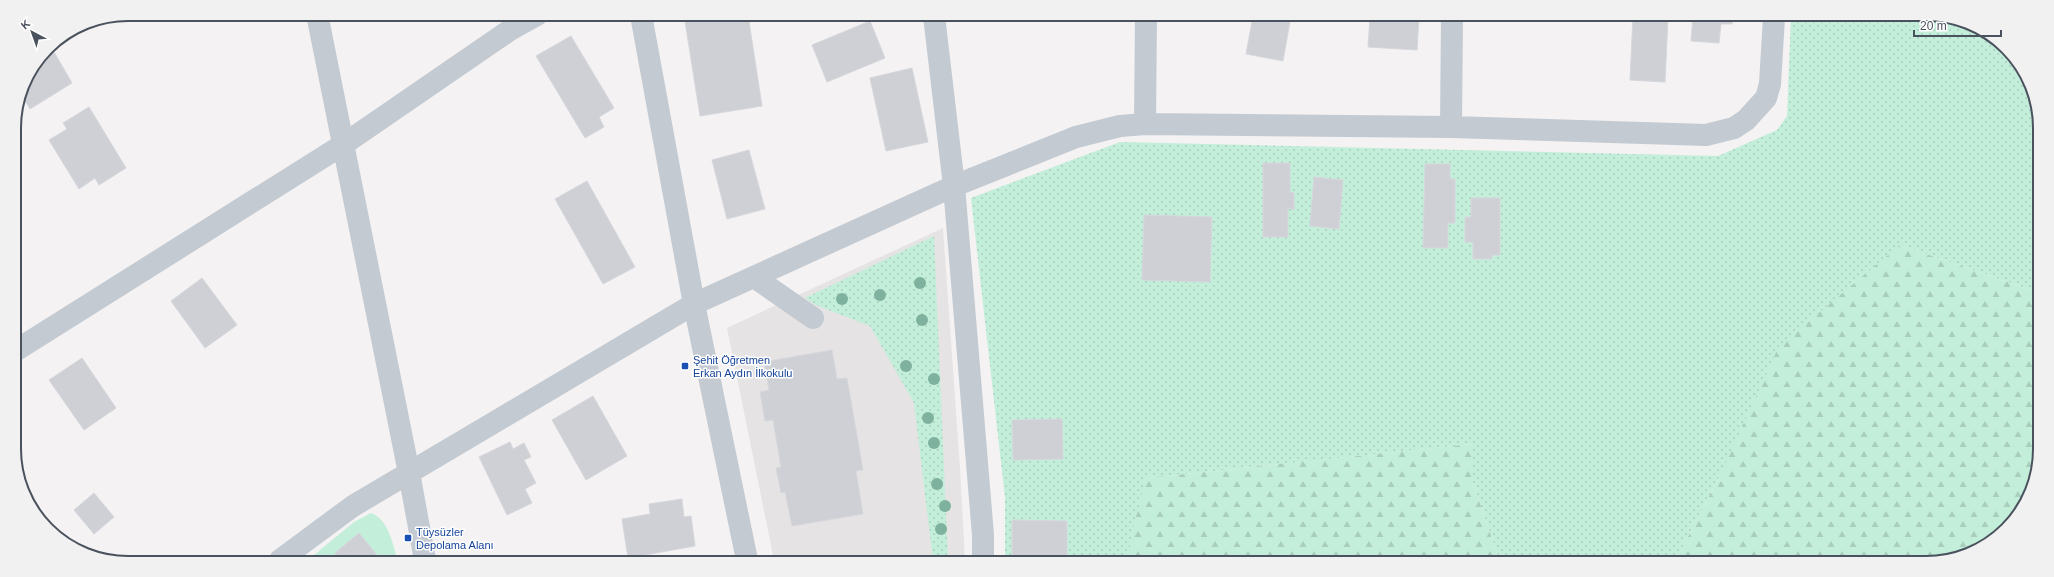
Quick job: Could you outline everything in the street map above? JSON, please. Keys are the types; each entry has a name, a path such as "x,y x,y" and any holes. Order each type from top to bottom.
{"street":[{"path":"318,21 424,556"},
{"path":"21,347 344,144 510,30 526,21"},
{"path":"642,21 694,304 746,556"},
{"path":"935,21 954,186 983,535 983,556"},
{"path":"1145,124 1146,21"},
{"path":"1451,127 1452,21"},
{"path":"285,556 353,506 694,304 954,186 1076,137 1114,128 1145,124 1451,127 1706,135 1734,128 1746,120 1766,98 1770,84 1774,21"},
{"path":"754,277 813,318"}],"shaded area":[{"path":"943,228 965,556 773,556 727,328"}],"green space":[{"path":"1791,21 1940,22 1967,29 1980,35 2002,52 2015,69 2022,81 2031,107 2033,121 2033,291 1900,245 1719,477 1678,556 1498,556 1473,483 1473,444 1147,478 1126,556 1005,556 1005,498 971,198 1120,142 1718,156 1777,130 1787,116"},
{"path":"934,236 948,556 932,556 914,403 870,326 816,305 805,298"},
{"path":"1900,245 2033,291 2032,463 2025,490 2015,508 1997,529 1985,538 1967,548 1933,556 1678,556 1719,477 1779,346"},
{"path":"1473,444 1473,483 1498,556 1126,556 1146,478"},
{"path":"371,513 377,516 386,526 397,556 313,556 354,522"}],"building":[{"path":"685,21 749,21 762,106 700,116"},
{"path":"870,21 885,58 827,82 812,45"},
{"path":"1252,21 1290,21 1283,61 1246,54"},
{"path":"1370,21 1419,21 1417,50 1368,47"},
{"path":"1633,21 1668,21 1665,82 1630,80"},
{"path":"1693,21 1732,21 1732,24 1721,24 1719,43 1691,41"},
{"path":"571,36 614,108 599,117 604,127 585,138 536,56"},
{"path":"53,51 72,83 30,109 25,100 35,74"},
{"path":"912,68 928,142 886,151 870,78"},
{"path":"89,107 126,168 99,185 95,178 79,189 49,140 67,129 63,123"},
{"path":"749,150 765,209 727,219 712,160"},
{"path":"1263,163 1290,163 1290,192 1294,193 1294,210 1288,208 1288,237 1263,237"},
{"path":"1425,164 1450,164 1450,179 1455,179 1455,223 1448,223 1448,248 1423,248"},
{"path":"1314,177 1343,180 1339,229 1310,226"},
{"path":"587,181 635,267 603,284 555,199"},
{"path":"1471,198 1500,198 1500,255 1492,255 1492,259 1473,259 1473,242 1465,242 1465,217 1471,217"},
{"path":"1144,215 1212,217 1210,282 1142,280"},
{"path":"202,278 237,325 205,348 171,301"},
{"path":"832,350 837,379 847,378 863,470 856,471 863,514 792,526 785,492 781,493 776,468 781,467 773,420 765,421 760,392 769,390 764,362"},
{"path":"82,358 116,408 84,430 49,380"},
{"path":"593,396 627,456 586,480 552,420"},
{"path":"1062,419 1063,459 1013,460 1012,420"},
{"path":"510,442 513,449 524,443 531,457 524,460 536,483 525,489 532,503 507,515 479,457"},
{"path":"94,493 114,517 94,534 74,510"},
{"path":"682,499 684,517 691,516 695,546 639,556 628,556 622,519 650,514 649,504"},
{"path":"1012,520 1067,521 1067,556 1012,556"},
{"path":"359,533 378,556 337,556 335,553"}],"place":[{"name":"Şehit Öğretmen Erkan Aydın İlkokulu","path":"685,366"},
{"name":"Tüysüzler Depolama Alanı","path":"408,538"}]}
